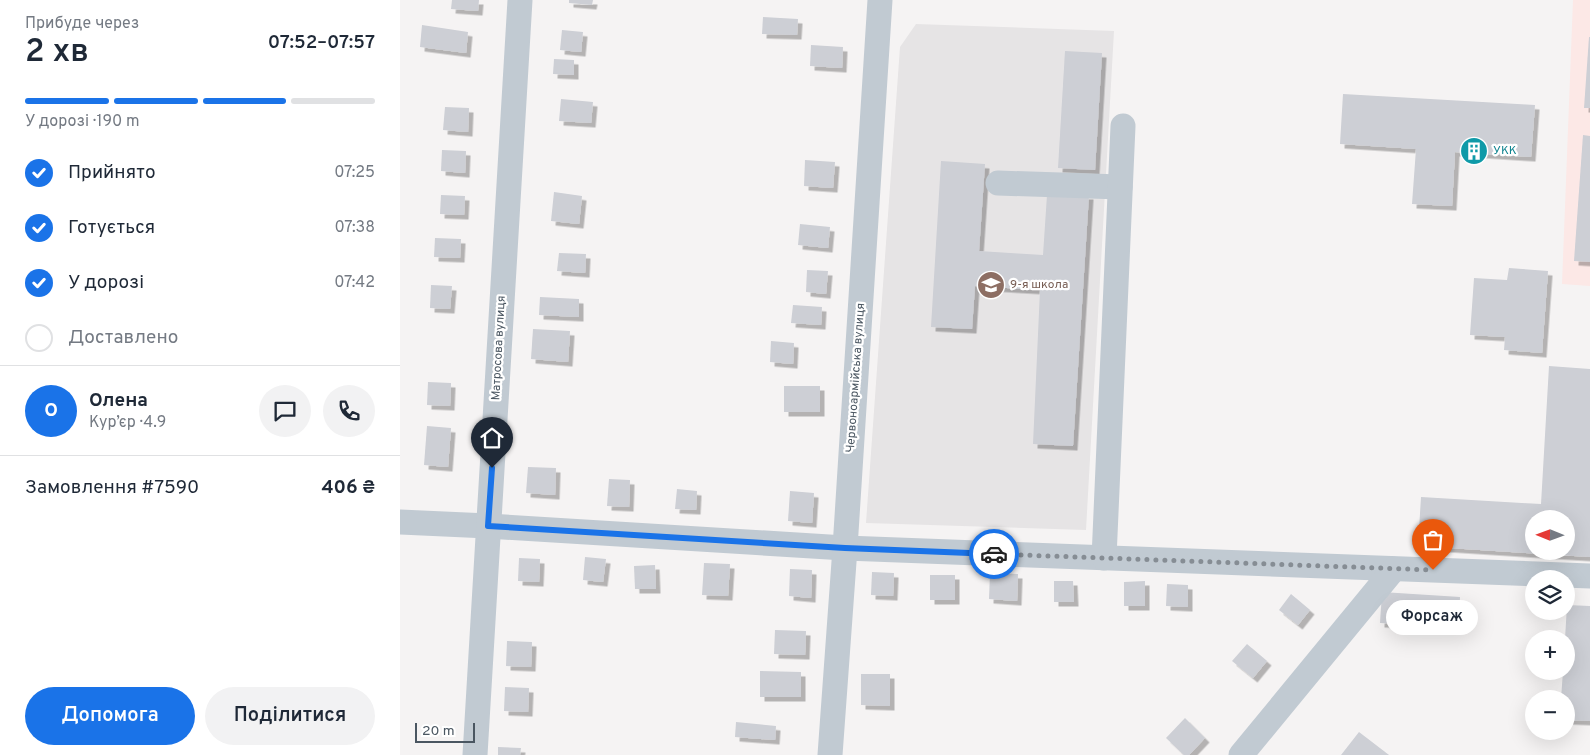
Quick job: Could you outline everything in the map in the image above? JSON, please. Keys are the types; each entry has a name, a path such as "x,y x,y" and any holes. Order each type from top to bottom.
{"street":[{"name":"Матросова вулиця","path":"475,755 520,0"},
{"name":"Червоноармійська вулиця","path":"830,755 880,0"},
{"path":"1104,558 1123,126"},
{"path":"998,183 1120,187"},
{"path":"400,522 845,548 1590,576"},
{"path":"1241,755 1394,569"}],"shaded area":[{"path":"1573,0 1590,0 1590,286 1562,284"},
{"name":"9-я школа","path":"916,24 1114,31 1086,530 866,523 900,47"}],"building":[{"path":"452,0 479,0 478,11 451,9"},
{"path":"569,0 593,0 592,5 569,3"},
{"path":"763,17 798,19 797,35 762,34"},
{"path":"422,25 468,32 466,53 420,47"},
{"path":"562,30 583,32 581,52 560,50"},
{"path":"1589,37 1590,108 1584,108"},
{"path":"811,45 843,47 842,68 810,66"},
{"path":"1065,51 1102,53 1095,170 1058,168"},
{"path":"554,59 574,60 574,75 553,74"},
{"name":"УКК","path":"1343,94 1535,105 1531,157 1455,152 1452,206 1412,204 1416,149 1340,144"},
{"path":"561,99 593,102 591,123 559,121"},
{"path":"445,107 469,108 468,132 443,130"},
{"path":"1583,135 1590,136 1590,262 1574,261"},
{"path":"442,150 466,151 465,173 441,171"},
{"path":"805,160 835,162 833,188 804,186"},
{"path":"941,161 985,164 979,251 1043,255 1047,195 1089,195 1073,446 1033,444 1040,290 975,286 972,329 931,327"},
{"path":"554,192 582,196 579,224 551,221"},
{"path":"441,195 465,196 464,215 440,214"},
{"path":"800,224 830,227 828,248 798,245"},
{"path":"435,238 461,239 460,258 434,257"},
{"path":"559,253 586,254 585,273 557,271"},
{"path":"1509,268 1548,271 1542,353 1504,350 1505,337 1470,335 1474,278 1507,280"},
{"path":"807,270 828,271 826,294 806,292"},
{"path":"431,285 452,286 450,309 430,308"},
{"path":"540,297 579,299 579,317 539,315"},
{"path":"793,305 822,307 821,325 791,323"},
{"path":"533,329 570,331 568,362 531,359"},
{"path":"771,341 794,343 793,364 770,362"},
{"path":"1549,366 1590,369 1590,557 1575,556 1575,510 1525,510 1525,553 1418,546 1421,497 1541,504"},
{"path":"428,382 451,383 450,406 427,405"},
{"path":"784,386 820,386 820,412 784,412"},
{"path":"427,426 451,428 448,467 424,465"},
{"path":"528,467 556,468 555,495 526,493"},
{"path":"609,479 630,480 629,507 607,506"},
{"path":"677,489 697,491 696,510 675,509"},
{"path":"790,491 814,493 812,523 788,521"},
{"path":"585,557 606,559 603,582 583,580"},
{"path":"519,558 540,559 539,582 518,581"},
{"path":"704,563 730,564 728,596 702,595"},
{"path":"655,565 656,589 635,589 634,566"},
{"path":"790,569 812,570 811,598 789,596"},
{"path":"872,572 894,573 893,596 871,595"},
{"path":"990,573 1018,574 1017,601 989,599"},
{"path":"930,575 955,575 955,600 930,600"},
{"path":"1054,581 1073,581 1074,602 1054,602"},
{"path":"1145,581 1145,606 1124,606 1124,582"},
{"path":"1167,584 1188,585 1188,607 1166,606"},
{"path":"1382,592 1460,597 1459,627 1380,623"},
{"path":"1291,594 1310,610 1298,625 1279,610"},
{"path":"1575,605 1590,606 1590,721 1575,720 1575,690 1562,690 1562,680 1575,680 1575,630 1566,630 1566,620 1575,620"},
{"path":"775,630 806,631 805,655 774,654"},
{"path":"507,641 532,642 531,667 506,666"},
{"path":"1247,644 1267,661 1253,678 1232,661"},
{"path":"760,671 801,672 801,697 760,697"},
{"path":"861,674 890,674 890,706 861,705"},
{"path":"505,687 529,688 528,712 504,711"},
{"path":"1185,718 1205,738 1189,755 1184,755 1166,738"},
{"path":"736,722 776,726 775,740 735,737"},
{"path":"1359,732 1389,755 1341,755"},
{"path":"498,747 521,748 520,755 498,755"}],"way so far":[{"path":"994,554 1433,570"}],"place":[{"name":"УКК","path":"1474,151"},
{"name":"9-я школа","path":"991,285"},
{"name":"Форсаж","path":"1433,570"}],"route":[{"path":"492,468 488,526 845,548 994,554"}]}
